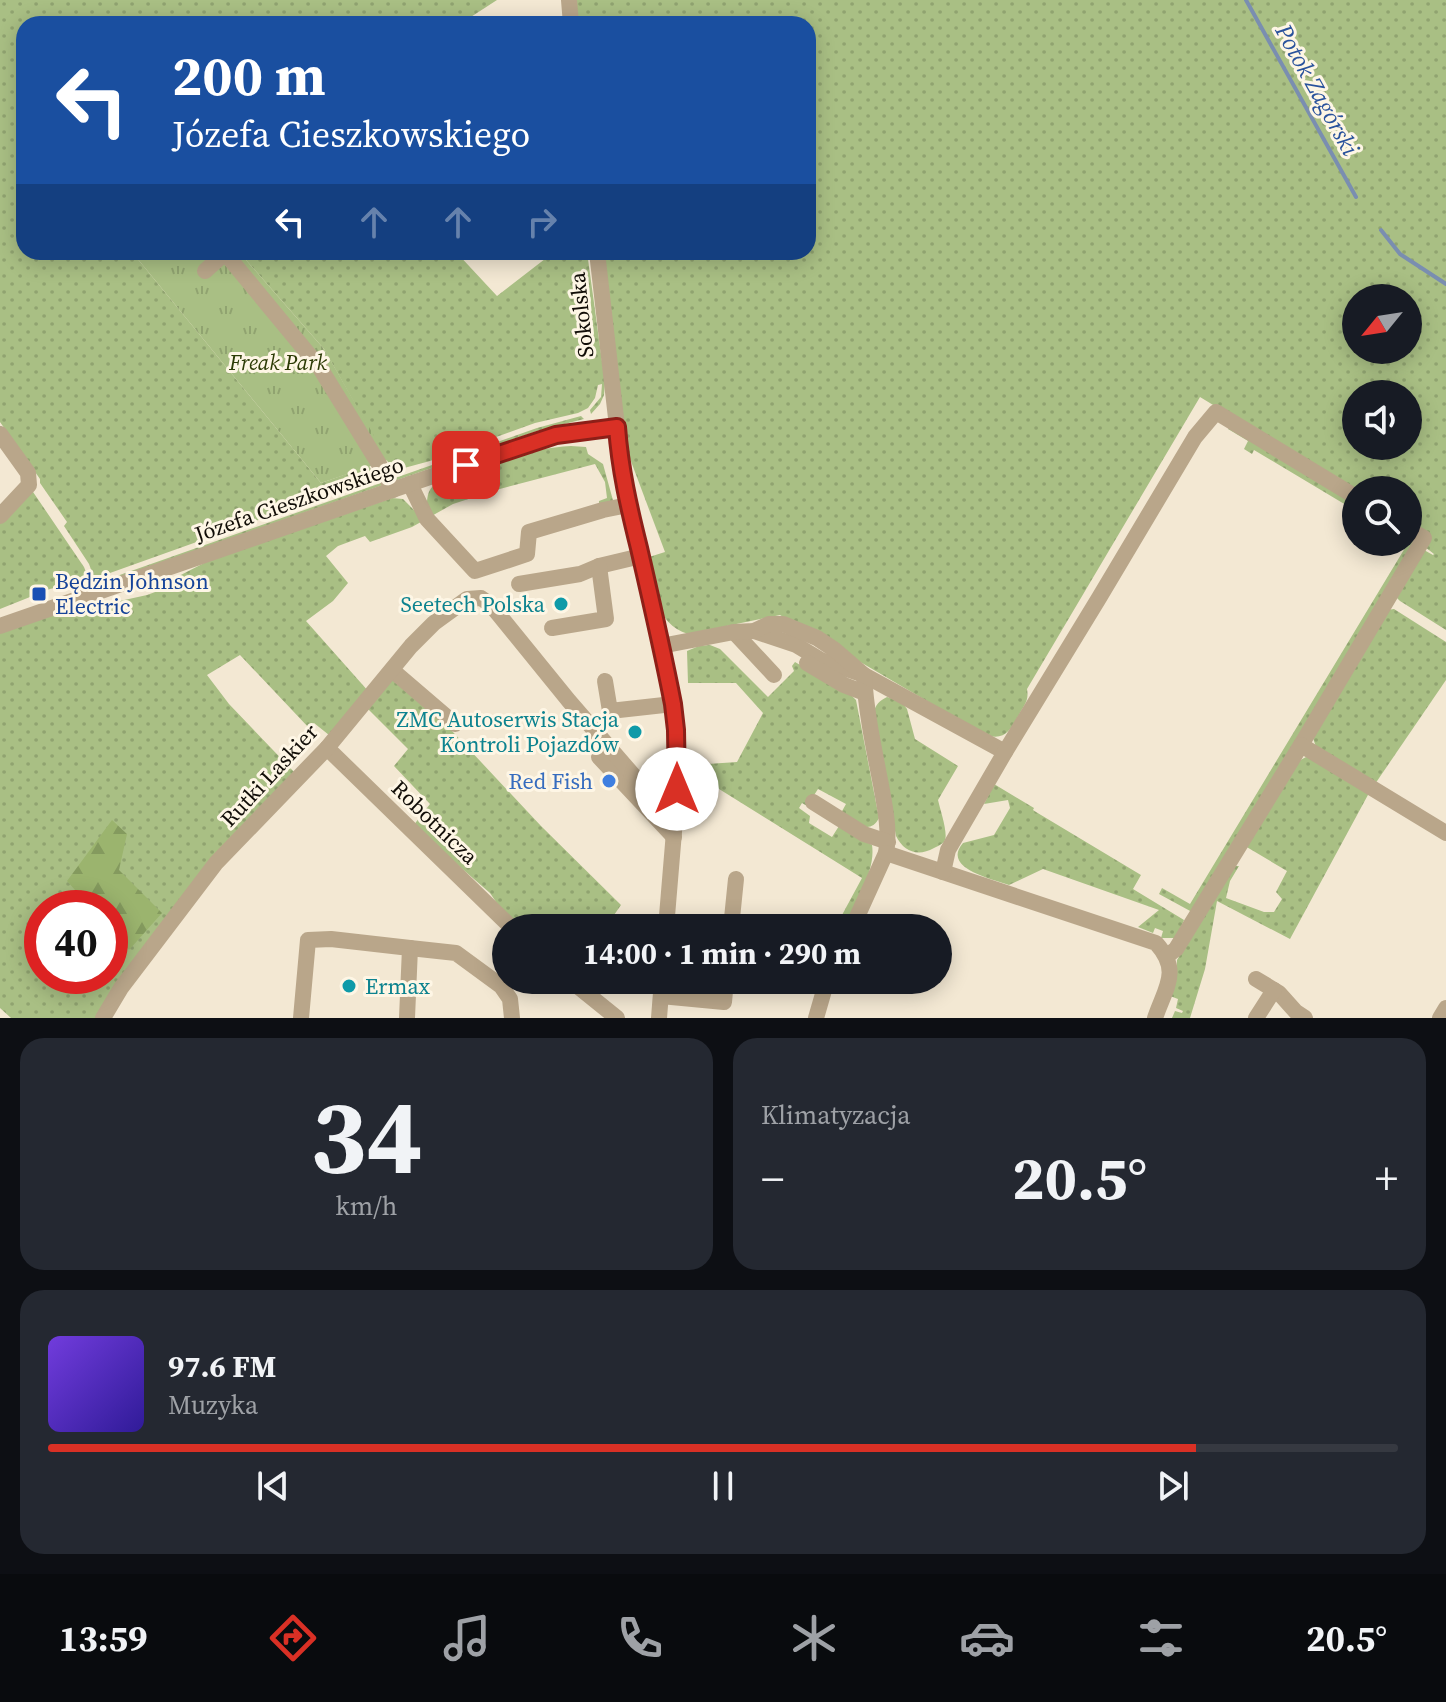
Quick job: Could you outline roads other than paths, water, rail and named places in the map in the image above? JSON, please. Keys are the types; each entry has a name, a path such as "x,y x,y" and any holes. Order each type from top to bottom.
{"street":[{"path":"205,271 217,260"},
{"path":"231,260 320,368 393,490"},
{"name":"Sokolska","path":"598,260 621,467 673,704 676,808 667,914"},
{"path":"943,872 948,850 1005,752 1195,437 1216,412 1342,488"},
{"name":"Józefa Cieszkowskiego","path":"0,626 556,435 617,427"},
{"path":"0,434 28,473 29,485 0,516"},
{"path":"410,484 427,519 475,571 527,554 529,532 628,505"},
{"path":"519,584 580,574 641,556"},
{"path":"1167,956 1176,949 1413,556"},
{"path":"552,628 606,619 599,566"},
{"name":"Rutki Laskier","path":"103,1018 121,988 216,863 327,748 434,623 467,599 481,598 491,605 653,798 676,808"},
{"path":"661,646 754,631 796,645 821,660 864,675 1005,752"},
{"path":"754,631 844,685 865,693"},
{"path":"734,632 774,675"},
{"path":"392,670 455,724"},
{"path":"858,914 887,848 885,807 864,675"},
{"path":"605,681 610,711 673,704"},
{"path":"1301,745 1446,833"},
{"name":"Robotnicza","path":"327,748 498,914"},
{"path":"599,757 674,837"},
{"path":"813,802 887,848 943,872 1156,943 1167,956 1171,973 1155,1018"},
{"path":"732,914 736,879"},
{"path":"301,1018 308,940 331,939 456,953 501,986 510,999 512,1018"},
{"path":"407,1018 410,948"},
{"path":"1256,979 1274,990 1305,1018"},
{"path":"1256,1018 1274,990"},
{"path":"587,994 617,1018"},
{"path":"659,1018 661,994"},
{"path":"679,994 723,1010"},
{"path":"816,1018 823,994"},
{"path":"1440,1018 1446,1008"}],"waterway":[{"name":"Potok Zagórski","path":"1246,0 1356,197"},
{"name":"Potok Zagórski","path":"1381,230 1400,254 1446,284"}],"place":[{"name":"Będzin Johnson Electric","path":"39,594"},
{"name":"Seetech Polska","path":"561,604"},
{"name":"ZMC Autoserwis Stacja Kontroli Pojazdów","path":"635,732"},
{"name":"Red Fish","path":"609,781"},
{"name":"Ermax","path":"349,986"}],"park label":[{"name":"Freak Park","path":"278,362"}]}
